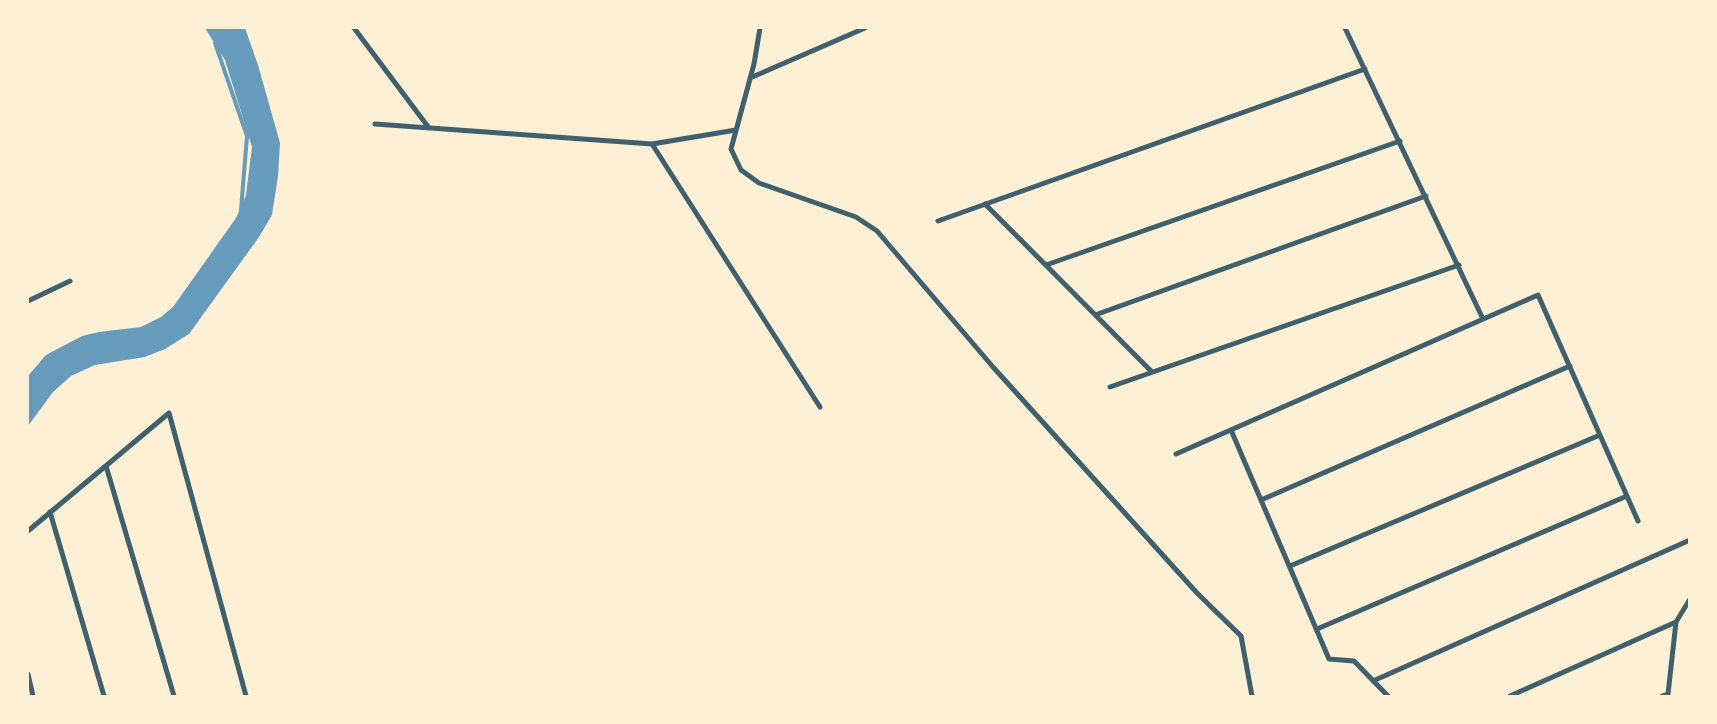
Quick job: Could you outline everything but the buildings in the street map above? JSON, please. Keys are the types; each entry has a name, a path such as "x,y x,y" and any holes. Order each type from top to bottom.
{"street":[{"path":"354,28 429,128"},
{"path":"760,28 750,78 731,149 741,170 759,183 856,217 877,231 1006,382 1197,593 1241,636 1252,696"},
{"path":"750,78 865,28"},
{"path":"1345,28 1460,265 1483,319"},
{"path":"938,221 1365,69"},
{"path":"375,124 652,144 736,130"},
{"path":"1046,266 1400,141"},
{"path":"652,144 820,407"},
{"path":"1095,314 1426,196"},
{"path":"985,204 1152,372"},
{"path":"1110,387 1460,265"},
{"path":"28,301 70,281"},
{"path":"1176,454 1538,295 1638,521"},
{"path":"1261,500 1570,366"},
{"path":"28,531 169,413 246,696"},
{"path":"1231,430 1329,659 1354,661 1388,696"},
{"path":"1290,566 1600,435"},
{"path":"106,466 174,696"},
{"path":"1316,629 1627,496"},
{"path":"50,512 104,696"},
{"path":"1373,681 1690,540"},
{"path":"1662,696 1668,694 1676,622 1690,599"},
{"path":"1510,696 1676,622"},
{"path":"28,674 33,696"}],"water":[{"path":"205,28 245,28 258,65 280,143 278,176 272,215 259,237 189,334 165,349 145,357 95,365 71,376 53,392 28,426 28,376 46,355 82,336 141,327 161,317 173,307 236,218 246,195 252,147 225,60"}],"waterway":[{"path":"215,43 247,136 241,210"}]}
